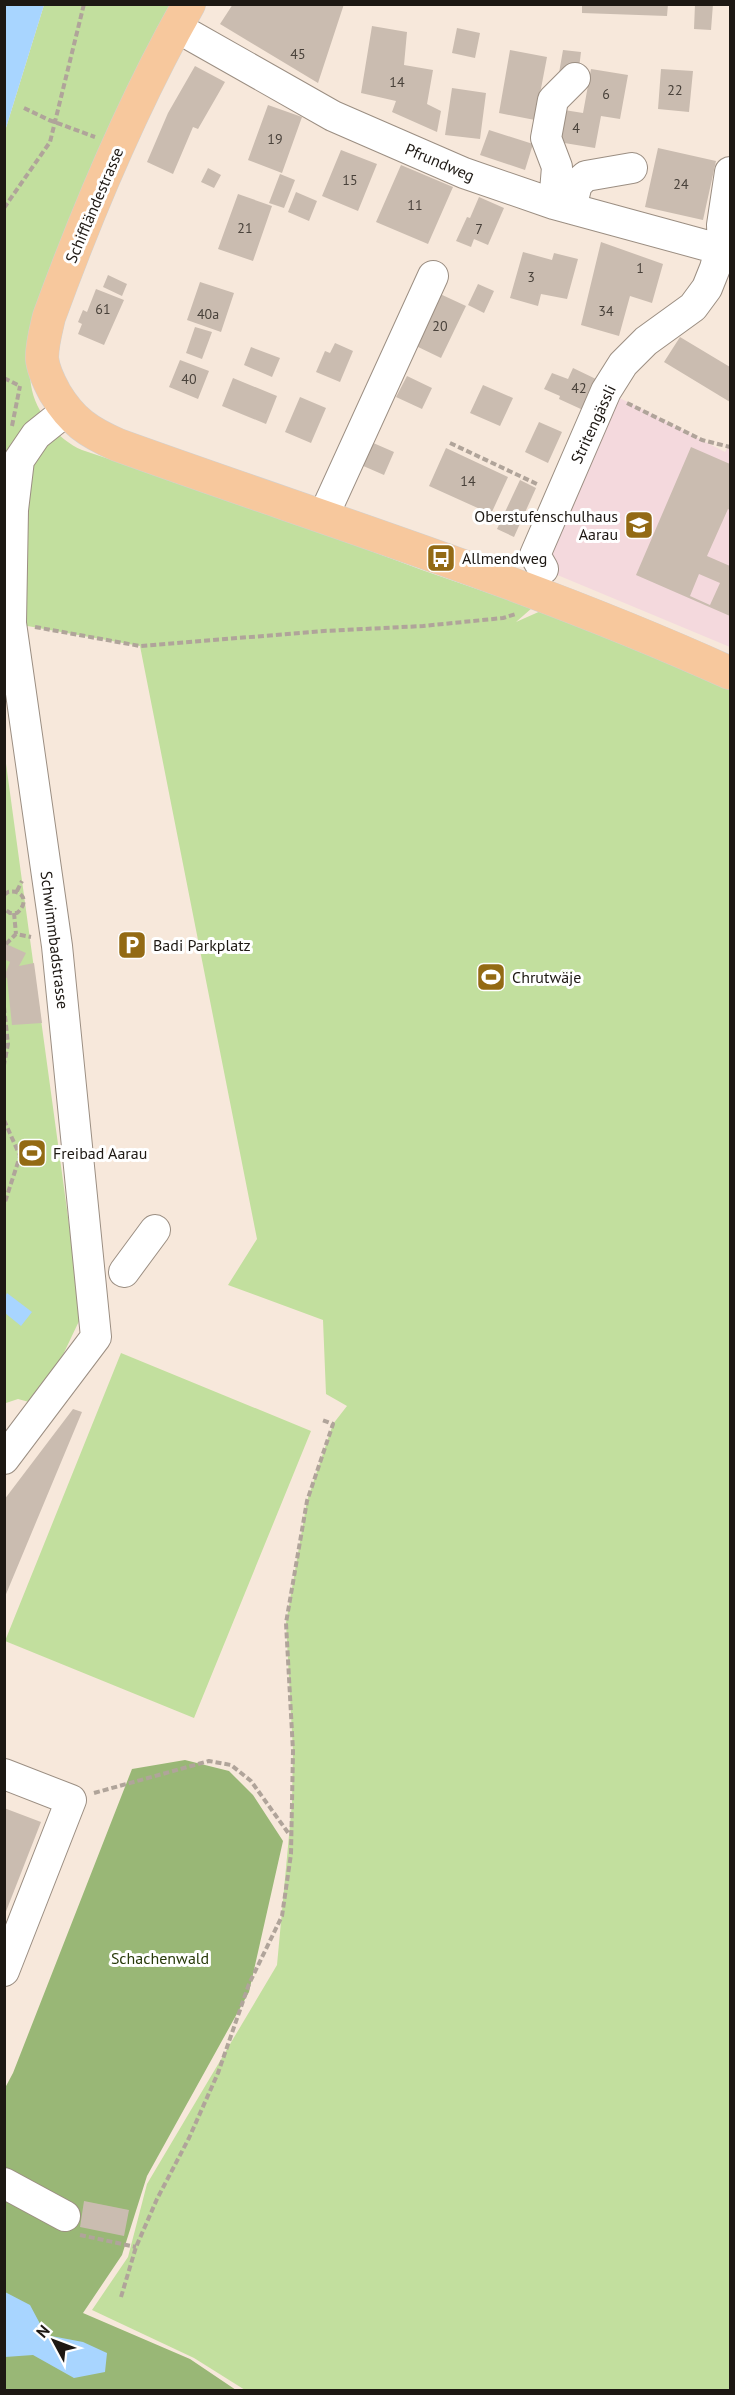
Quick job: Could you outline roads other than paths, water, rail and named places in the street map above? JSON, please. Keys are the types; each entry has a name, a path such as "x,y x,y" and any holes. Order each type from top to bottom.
{"main road":[{"name":"Schiffländestrasse","path":"66,411 48,381 42,360 44,339 57,294 149,78 183,16"},
{"path":"66,411 96,436 118,445 323,517 535,576 661,641 730,673"}],"street":[{"name":"Pfrundweg","path":"183,16 333,116 464,173 562,206 725,250"},
{"path":"562,206 557,167 546,138 553,100 575,78"},
{"path":"562,206 577,184 586,176 632,168"},
{"name":"Stritengässli","path":"535,576 561,495 605,393 623,364 646,341 693,307 707,288 725,250 722,225 730,172"},
{"path":"323,517 433,276"},
{"name":"Schwimmbadstrasse","path":"4,1459 96,1337 57,946 11,623 13,510 19,460 36,435 66,411"},
{"path":"124,1272 155,1230"},
{"path":"4,1774 71,1800 4,1971"},
{"path":"4,2183 65,2216"}],"water":[{"path":"4,5 44,5 5,131"},
{"path":"7,1293 32,1312 21,1326 5,1313"},
{"path":"5,2292 30,2305 46,2335 83,2342 107,2353 105,2372 74,2378 33,2355 5,2357"}],"place":[{"name":"Oberstufenschulhaus Aarau","path":"639,525"},
{"name":"Allmendweg","path":"441,558"},
{"name":"Badi Parkplatz","path":"132,945"},
{"name":"Chrutwäje","path":"491,977"},
{"name":"Freibad Aarau","path":"32,1153"}],"park label":[{"name":"Schachenwald","path":"160,1958"}]}
